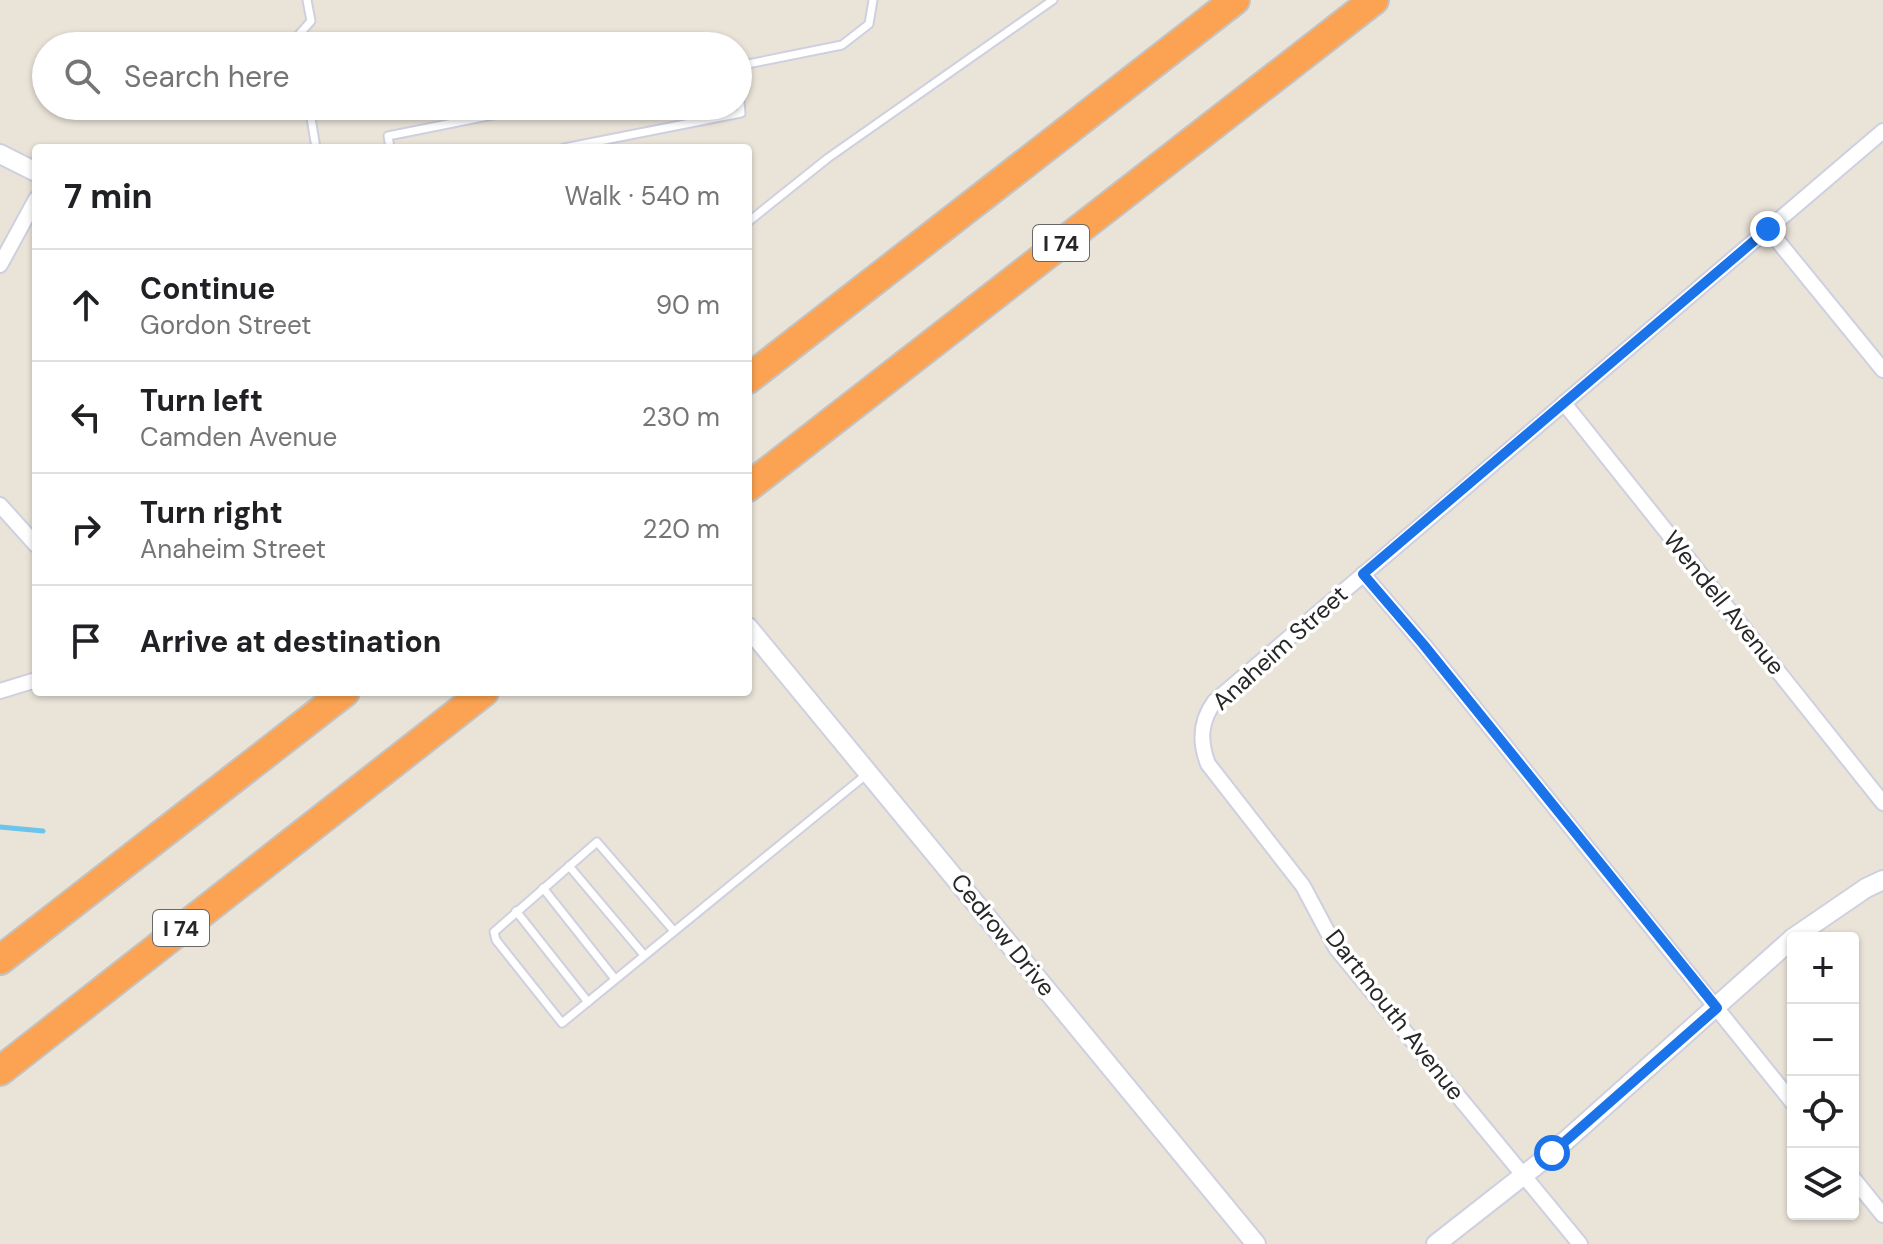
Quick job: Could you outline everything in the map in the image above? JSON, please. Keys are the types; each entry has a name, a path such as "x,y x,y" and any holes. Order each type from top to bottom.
{"highway":[{"path":"752,376 1235,0"},
{"name":"I 74","path":"752,484 1374,0"},
{"path":"0,960 340,696"},
{"name":"I 74","path":"0,1071 479,696"}],"street":[{"name":"Anaheim Street","path":"1201,737 1203,724 1215,701 1883,131"},
{"path":"0,154 32,170"},
{"path":"0,265 32,206"},
{"path":"1768,229 1883,370"},
{"name":"Wendell Avenue","path":"1564,403 1883,803"},
{"path":"0,505 32,541"},
{"path":"1363,574 1787,1096"},
{"name":"Cedrow Drive","path":"752,632 1256,1244"},
{"path":"0,691 32,681"},
{"name":"Dartmouth Avenue","path":"1201,737 1208,764 1303,886 1336,948 1580,1244"},
{"path":"1802,932 1883,880"},
{"path":"1436,1244 1524,1176 1787,944"},
{"path":"1859,1185 1883,1215"}],"lane":[{"path":"301,32 311,21 307,0"},
{"path":"752,63 842,45 869,24 873,0"},
{"path":"752,219 828,158 1053,0"},
{"path":"311,120 315,144"},
{"path":"389,144 388,136 468,120"},
{"path":"584,144 706,120"},
{"path":"674,931 597,842 494,932 496,940 562,1023 869,773"},
{"path":"569,866 644,955"},
{"path":"543,888 615,979"},
{"path":"516,911 588,1002"}],"waterway":[{"path":"0,827 43,831"}],"route":[{"path":"1552,1153 1717,1008 1363,574 1768,229"}]}
